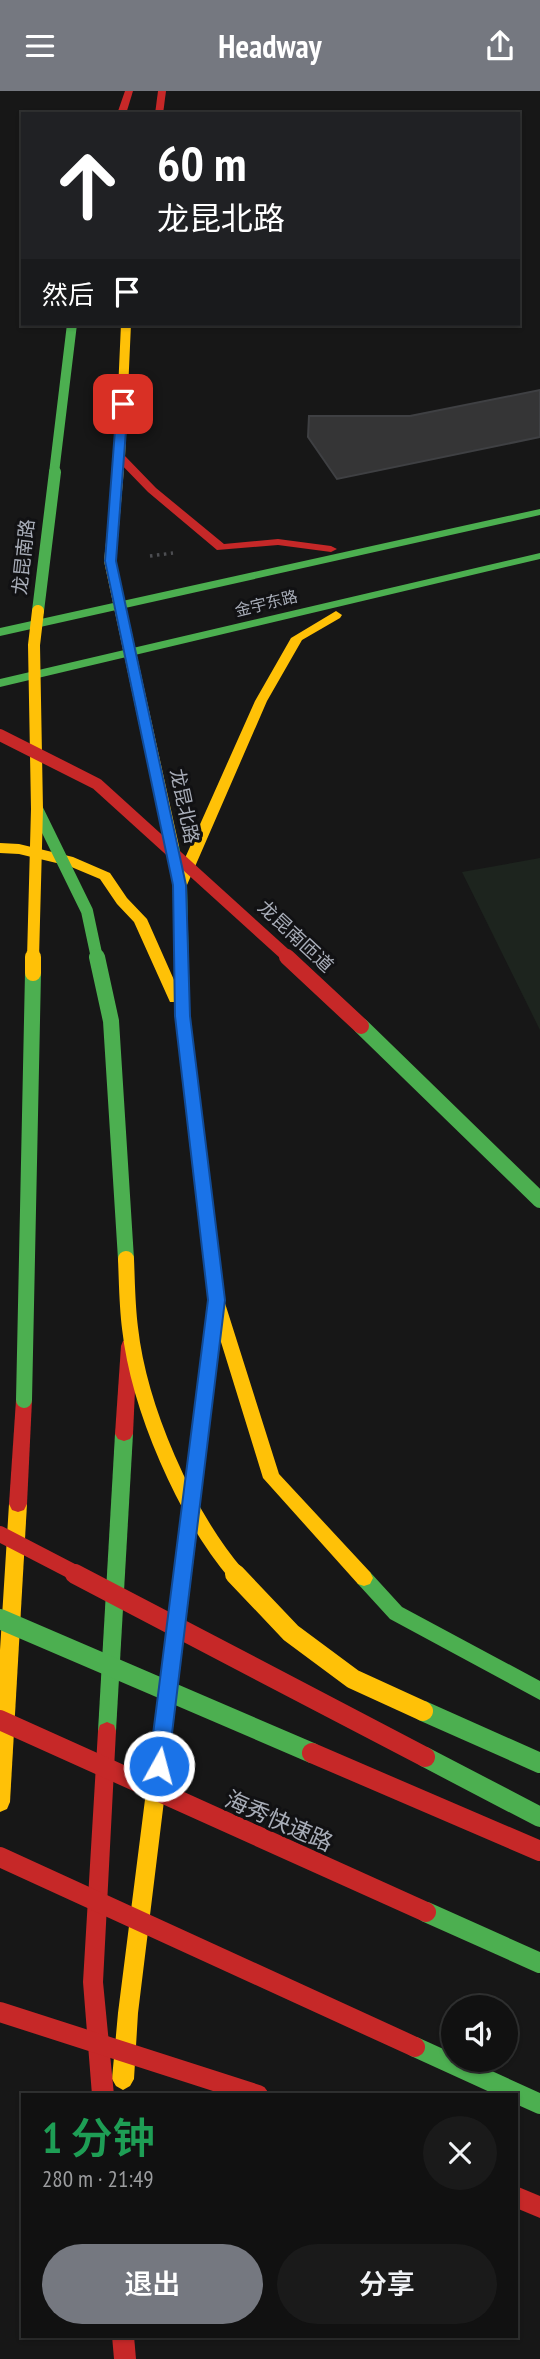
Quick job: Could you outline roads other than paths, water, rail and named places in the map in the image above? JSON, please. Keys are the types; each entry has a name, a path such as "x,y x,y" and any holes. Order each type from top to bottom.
{"main road":[{"path":"122,112 129,91"},
{"path":"159,112 162,91"},
{"name":"龙昆南路","path":"0,1802 24,1400 37,809 34,645 72,326"},
{"name":"龙昆北路","path":"126,326 120,457 110,561 180,885 183,1016 216,1300"},
{"path":"120,457 152,490 221,548 278,543 360,552"},
{"name":"金宇东路","path":"0,632 540,512"},
{"name":"金宇东路","path":"0,683 540,556"},
{"path":"180,885 261,701 296,638 366,597"},
{"name":"龙昆南匝道","path":"0,735 97,784 282,951 540,1200"},
{"path":"37,809 87,911 111,1021 130,1330 93,1982 103,2093"},
{"path":"0,848 19,849 73,862 105,876 122,901 140,919 183,1016"},
{"path":"216,1300 272,1478 396,1613 540,1691"},
{"path":"122,2093 128,2013 216,1300"},
{"path":"130,1330 146,1399 180,1487 212,1545 259,1602 291,1633 353,1679 540,1763"},
{"path":"0,1534 540,1817"},
{"path":"0,1619 540,1851"},
{"name":"海秀快速路","path":"0,1720 540,1963"},
{"path":"0,1857 516,2093"},
{"path":"0,2012 252,2093"},
{"path":"518,2094 540,2104"},
{"path":"518,2198 540,2207"},
{"path":"123,2338 125,2359"}]}
